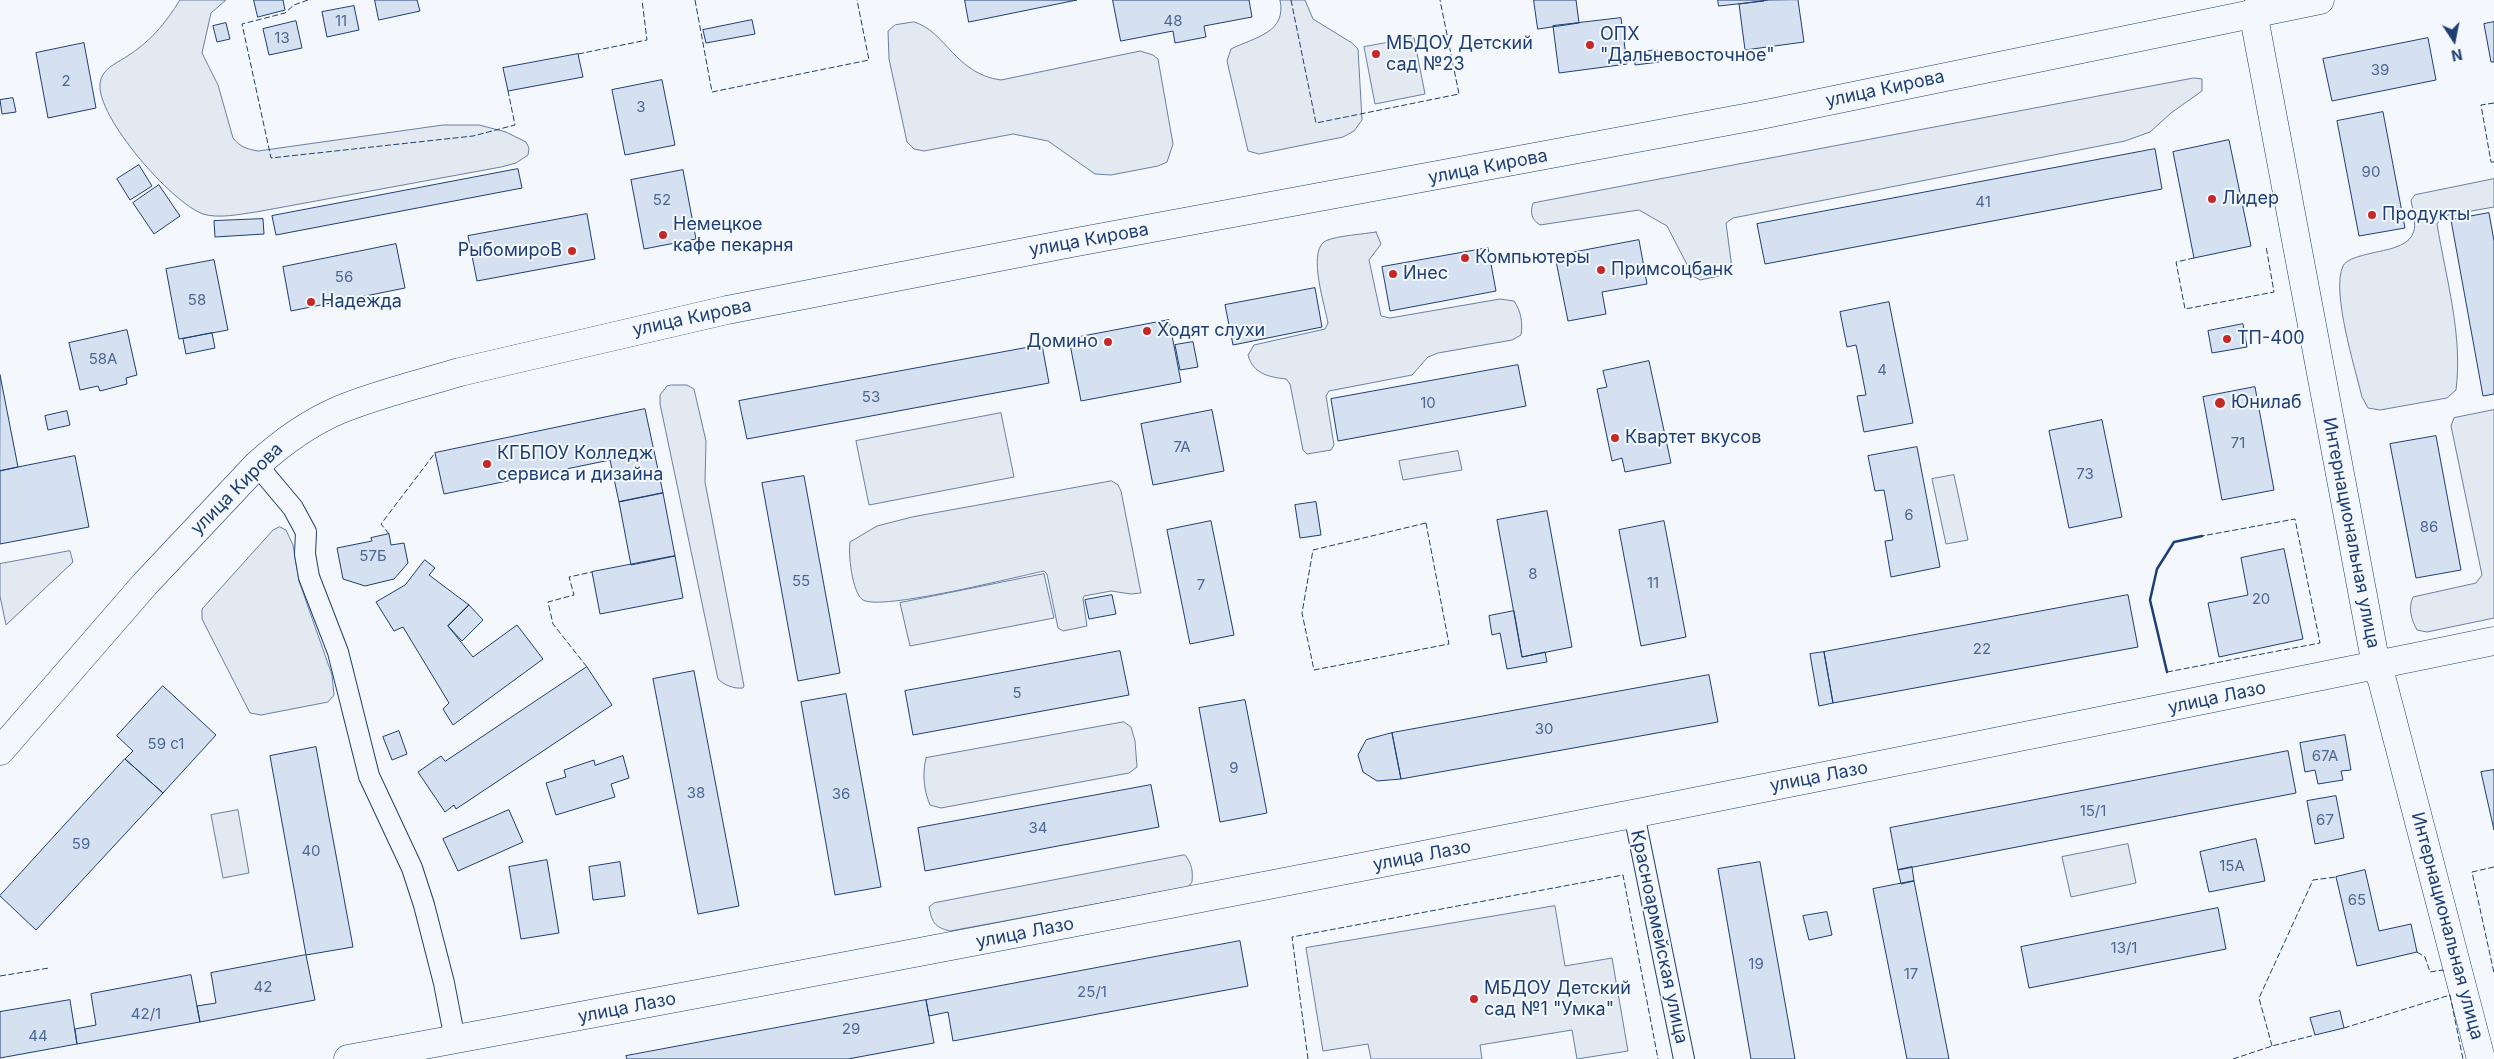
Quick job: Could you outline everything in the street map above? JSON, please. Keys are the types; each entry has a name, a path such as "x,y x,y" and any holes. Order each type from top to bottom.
{"main road":[{"name":"улица Кирова","path":"0,752 145,584 257,465 300,431 339,410 460,372 727,310 1066,244 1761,115 2252,6 2320,0"},
{"name":"Интернациональная улица","path":"2252,6 2376,665 2382,680 2481,1059"},
{"name":"улица Лазо","path":"348,1059 1254,889 2494,641"}],"street":[{"path":"257,465 293,508 306,532 309,577 338,652 369,776 412,868 424,905 444,983 455,1040"},
{"name":"Красноармейская улица","path":"1634,814 1684,1059"}],"shaded area":[{"path":"180,0 226,0 211,13 202,53 218,85 233,138 244,147 258,151 443,125 479,125 506,132 526,142 529,148 528,155 516,163 501,167 256,212 223,216 203,214 173,194 138,157 110,116 102,98 100,83 106,70 135,51 156,32"},
{"path":"1280,0 1305,0 1313,19 1352,43 1358,49 1362,120 1354,131 1343,137 1259,154 1248,151 1227,61 1231,49 1259,37 1274,27 1279,20 1281,11"},
{"path":"914,22 935,34 972,70 1001,80 1140,51 1153,55 1158,59 1173,144 1167,162 1158,166 1111,175 1095,174 1048,141 1013,134 924,151 914,149 907,142 889,59 888,31 895,25"},
{"path":"1414,38 1425,94 1375,104 1364,47"},
{"path":"2194,78 2202,79 2202,91 2171,113 2150,132 2125,141 1733,218 1726,223 1732,268 1729,274 1700,280 1693,276 1667,226 1639,210 1540,225 1532,216 1533,203"},
{"path":"2494,179 2494,207 2443,216 2437,224 2455,328 2458,369 2456,390 2447,398 2380,410 2368,408 2362,397 2345,330 2340,293 2340,278 2343,266 2352,259 2396,247 2409,239 2413,234 2415,222 2411,200 2415,195"},
{"path":"1376,232 1381,244 1369,260 1381,316 1390,318 1500,299 1514,301 1521,317 1521,335 1512,340 1438,353 1428,357 1412,375 1329,391 1326,396 1334,445 1331,450 1307,454 1303,450 1290,384 1286,379 1262,373 1250,361 1248,355 1254,345 1325,329 1328,323 1317,268 1319,248 1324,242 1334,238"},
{"path":"687,385 694,389 706,441 705,482 743,688 729,686 718,679 660,404 660,395 667,386"},
{"path":"2494,410 2494,618 2427,632 2417,630 2411,614 2413,597 2476,583 2482,575 2451,426 2454,418"},
{"path":"1001,413 1014,477 869,505 856,441"},
{"path":"1458,451 1462,470 1403,480 1399,461"},
{"path":"1954,475 1968,540 1946,544 1932,479"},
{"path":"1112,481 1118,485 1121,491 1141,593 1131,594 1111,591 1084,596 1087,626 1063,631 1058,628 1047,574 1044,571 950,592 895,601 875,602 863,600 856,590 850,563 850,542 877,526 912,517"},
{"path":"280,527 286,530 293,545 299,581 332,675 334,695 328,702 261,715 250,713 202,619 202,609 273,530"},
{"path":"70,551 73,562 6,625 0,596 0,564"},
{"path":"1044,574 1054,618 910,646 900,603"},
{"path":"1124,722 1131,727 1135,741 1137,767 1129,773 941,808 930,805 924,782 926,758"},
{"path":"238,810 249,873 223,878 211,815"},
{"path":"2128,844 2136,883 2071,897 2062,857"},
{"path":"1185,855 1192,871 1192,882 1188,887 950,931 937,926 931,917 929,907 934,903"},
{"name":"МБДОУ Детский сад №1 \"Умка\"","path":"1555,906 1565,966 1612,958 1628,1051 1577,1059 1572,1030 1480,1045 1482,1059 1371,1059 1368,1044 1323,1051 1306,948"}],"building":[{"path":"254,0 283,0 285,10 258,17"},
{"path":"375,0 417,0 420,11 379,20"},
{"path":"965,0 1077,0 969,22"},
{"path":"1113,0 1249,0 1252,17 1204,26 1206,37 1175,43 1173,31 1121,41"},
{"path":"1534,0 1576,0 1579,23 1538,29"},
{"path":"1718,0 1763,0 1764,1 1719,6"},
{"path":"1769,0 1798,0 1804,42 1745,50 1739,4"},
{"path":"354,6 359,30 327,37 322,12"},
{"name":"ОПХ \"Дальневосточное\"","path":"1621,18 1627,64 1559,73 1553,26"},
{"path":"752,20 755,34 706,43 703,30"},
{"path":"296,21 302,48 269,55 263,29"},
{"path":"2494,22 2494,62 2491,62 2484,24"},
{"path":"226,23 230,39 217,42 213,26"},
{"path":"2428,38 2436,80 2332,101 2323,59"},
{"path":"84,43 96,108 48,118 36,53"},
{"path":"1657,50 1659,62 1635,65 1634,53"},
{"path":"578,54 583,77 508,91 503,68"},
{"path":"662,80 675,145 625,155 612,90"},
{"path":"13,98 16,112 2,114 0,100"},
{"path":"2383,112 2405,228 2359,236 2337,121"},
{"name":"Лидер","path":"2229,140 2251,246 2194,258 2173,152"},
{"path":"2155,149 2162,189 1765,264 1757,224"},
{"path":"139,165 152,186 130,200 117,179"},
{"path":"518,169 522,188 276,235 272,216"},
{"path":"683,170 696,239 644,249 631,180"},
{"path":"159,185 180,216 154,234 133,203"},
{"path":"2489,213 2494,241 2494,394 2483,396 2451,220"},
{"path":"587,214 595,259 477,281 468,236"},
{"path":"263,219 264,234 215,237 214,221"},
{"name":"Примсоцбанк","path":"1639,240 1647,284 1602,292 1606,314 1568,321 1555,256"},
{"path":"396,244 405,288 291,311 283,267"},
{"path":"1488,248 1496,291 1390,311 1382,267"},
{"path":"214,260 228,330 179,339 166,269"},
{"path":"1315,288 1322,327 1233,345 1225,305"},
{"path":"1889,302 1913,423 1864,432 1857,396 1866,395 1858,354 1856,345 1847,347 1840,312"},
{"path":"1169,320 1181,382 1081,401 1069,339"},
{"name":"ТП-400","path":"2243,324 2247,347 2212,353 2208,331"},
{"path":"127,330 137,375 126,378 127,384 100,391 98,386 80,390 69,343"},
{"path":"212,333 215,348 186,354 183,339"},
{"path":"1193,342 1198,367 1180,370 1175,345"},
{"path":"1042,345 1049,383 747,439 739,401"},
{"path":"1649,361 1671,463 1625,472 1622,458 1612,461 1597,389 1607,387 1603,371"},
{"path":"1518,365 1526,406 1338,441 1331,399"},
{"path":"0,375 18,467 0,471"},
{"path":"2255,387 2274,490 2222,500 2203,397"},
{"path":"645,409 663,493 619,502 610,460 444,494 435,453"},
{"path":"1212,410 1224,471 1153,485 1141,424"},
{"path":"67,411 70,425 48,430 45,416"},
{"path":"2102,420 2122,517 2069,528 2049,431"},
{"path":"2436,436 2461,570 2416,578 2390,444"},
{"path":"1917,447 1940,567 1891,577 1885,541 1893,540 1884,490 1875,491 1868,456"},
{"path":"75,456 89,527 0,544 0,471"},
{"path":"804,476 840,673 798,681 762,483"},
{"path":"663,493 675,556 631,565 619,502"},
{"path":"1316,502 1321,535 1300,538 1295,505"},
{"path":"1547,511 1572,647 1522,657 1497,520"},
{"path":"1211,521 1234,635 1190,644 1167,530"},
{"path":"1664,521 1686,637 1641,646 1619,530"},
{"path":"389,534 391,545 404,543 408,563 394,579 365,586 343,579 337,548 372,541 371,538"},
{"path":"2284,549 2303,639 2219,657 2208,603 2248,595 2241,558"},
{"path":"675,556 683,598 600,614 592,572"},
{"path":"425,560 435,568 429,575 469,605 448,626 473,657 517,625 543,659 453,725 443,709 449,703 403,627 394,631 376,602 405,585"},
{"path":"1112,595 1116,614 1089,619 1085,600"},
{"path":"2128,595 2138,647 1833,703 1824,652"},
{"path":"469,605 483,620 462,641 448,626"},
{"path":"1514,611 1522,657 1545,652 1547,662 1507,669 1500,633 1492,635 1489,616"},
{"path":"1120,651 1129,695 913,735 905,691"},
{"path":"1824,652 1833,703 1819,706 1810,654"},
{"path":"587,667 612,705 456,809 454,805 445,812 418,772 441,756 445,761"},
{"path":"694,671 739,906 698,914 653,679"},
{"path":"1709,675 1718,722 1401,779 1392,733"},
{"path":"163,686 216,735 163,793 125,759 133,751 117,736"},
{"path":"846,694 881,887 835,895 801,702"},
{"path":"1245,700 1267,813 1220,822 1199,708"},
{"path":"399,731 407,754 392,760 383,737"},
{"path":"1392,733 1401,779 1377,781 1363,772 1358,755 1366,740"},
{"path":"2345,735 2351,770 2341,771 2343,780 2318,784 2315,770 2305,772 2300,743"},
{"path":"316,747 353,947 306,955 270,756"},
{"path":"2288,751 2296,793 1898,870 1890,828"},
{"path":"623,756 629,778 611,784 615,797 556,815 546,783 566,777 564,770 594,760 595,765"},
{"path":"125,759 163,793 36,930 0,896"},
{"path":"2494,770 2494,830 2481,772"},
{"path":"1151,785 1159,827 925,871 918,828"},
{"path":"2336,796 2344,838 2315,844 2307,801"},
{"path":"509,810 523,842 458,871 443,839"},
{"path":"2256,839 2265,881 2209,892 2200,852"},
{"path":"547,860 559,933 521,939 509,867"},
{"path":"620,862 625,896 593,900 589,867"},
{"path":"1760,862 1795,1059 1751,1059 1718,869"},
{"path":"1912,867 1914,881 1901,884 1898,870"},
{"path":"2365,870 2379,931 2411,924 2417,952 2357,966 2336,877"},
{"path":"1914,881 1949,1059 1907,1059 1873,889"},
{"path":"2218,908 2226,949 2029,988 2021,947"},
{"path":"1827,912 1832,935 1809,940 1803,916"},
{"path":"1240,941 1248,986 953,1041 948,1012 929,1016 926,1000"},
{"path":"306,955 315,1000 200,1022 197,1006 216,1003 211,973"},
{"path":"191,975 200,1022 77,1044 75,1029 96,1025 91,994"},
{"path":"70,1000 77,1044 0,1058 0,1012"},
{"path":"926,1000 934,1043 848,1059 627,1059 626,1056"},
{"path":"2340,1011 2344,1028 2315,1035 2310,1018"}],"fence":[{"path":"308,0 294,5 285,13 242,24 271,158 473,136 515,125 508,91"},
{"path":"578,54 647,40 642,0"},
{"path":"695,0 712,92 869,60 857,0"},
{"path":"1291,0 1316,123 1459,94 1440,0"},
{"path":"2494,103 2481,105 2491,162 2494,162"},
{"path":"2194,258 2176,262 2185,309 2274,292 2266,246"},
{"path":"389,534 381,524 435,453"},
{"path":"2167,672 2320,643 2295,519 2202,536"},
{"path":"1426,523 1449,644 1314,670 1302,613 1313,550 1426,523"},
{"path":"587,667 553,624 548,602 574,595 569,577 592,572"},
{"path":"2494,867 2472,872 2494,973"},
{"path":"1308,1059 1292,937 1623,875 1658,1059"},
{"path":"2272,1046 2259,998 2313,880 2336,877"},
{"path":"2417,952 2425,957 2430,972 2443,970 2444,973"},
{"path":"0,976 49,968"},
{"path":"2344,1028 2450,995 2463,1059"},
{"path":"2233,1059 2272,1046 2315,1035"}],"wall":[{"path":"2167,672 2150,600 2157,569 2174,542 2202,536"}],"place":[{"name":"ОПХ \"Дальневосточное\"","path":"1590,45"},
{"name":"МБДОУ Детский сад №23","path":"1376,54"},
{"name":"Лидер","path":"2212,199"},
{"name":"Продукты","path":"2372,215"},
{"name":"Немецкое кафе пекарня","path":"663,235"},
{"name":"РыбомироВ","path":"572,251"},
{"name":"Компьютеры","path":"1465,258"},
{"name":"Примсоцбанк","path":"1601,270"},
{"name":"Инес","path":"1393,274"},
{"name":"Надежда","path":"311,302"},
{"name":"Ходят слухи","path":"1147,331"},
{"name":"ТП-400","path":"2227,339"},
{"name":"Домино","path":"1108,342"},
{"name":"Юнилаб","path":"2220,403"},
{"name":"Квартет вкусов","path":"1615,438"},
{"name":"КГБПОУ Колледж сервиса и дизайна","path":"487,464"},
{"name":"МБДОУ Детский сад №1 \"Умка\"","path":"1474,999"}]}
